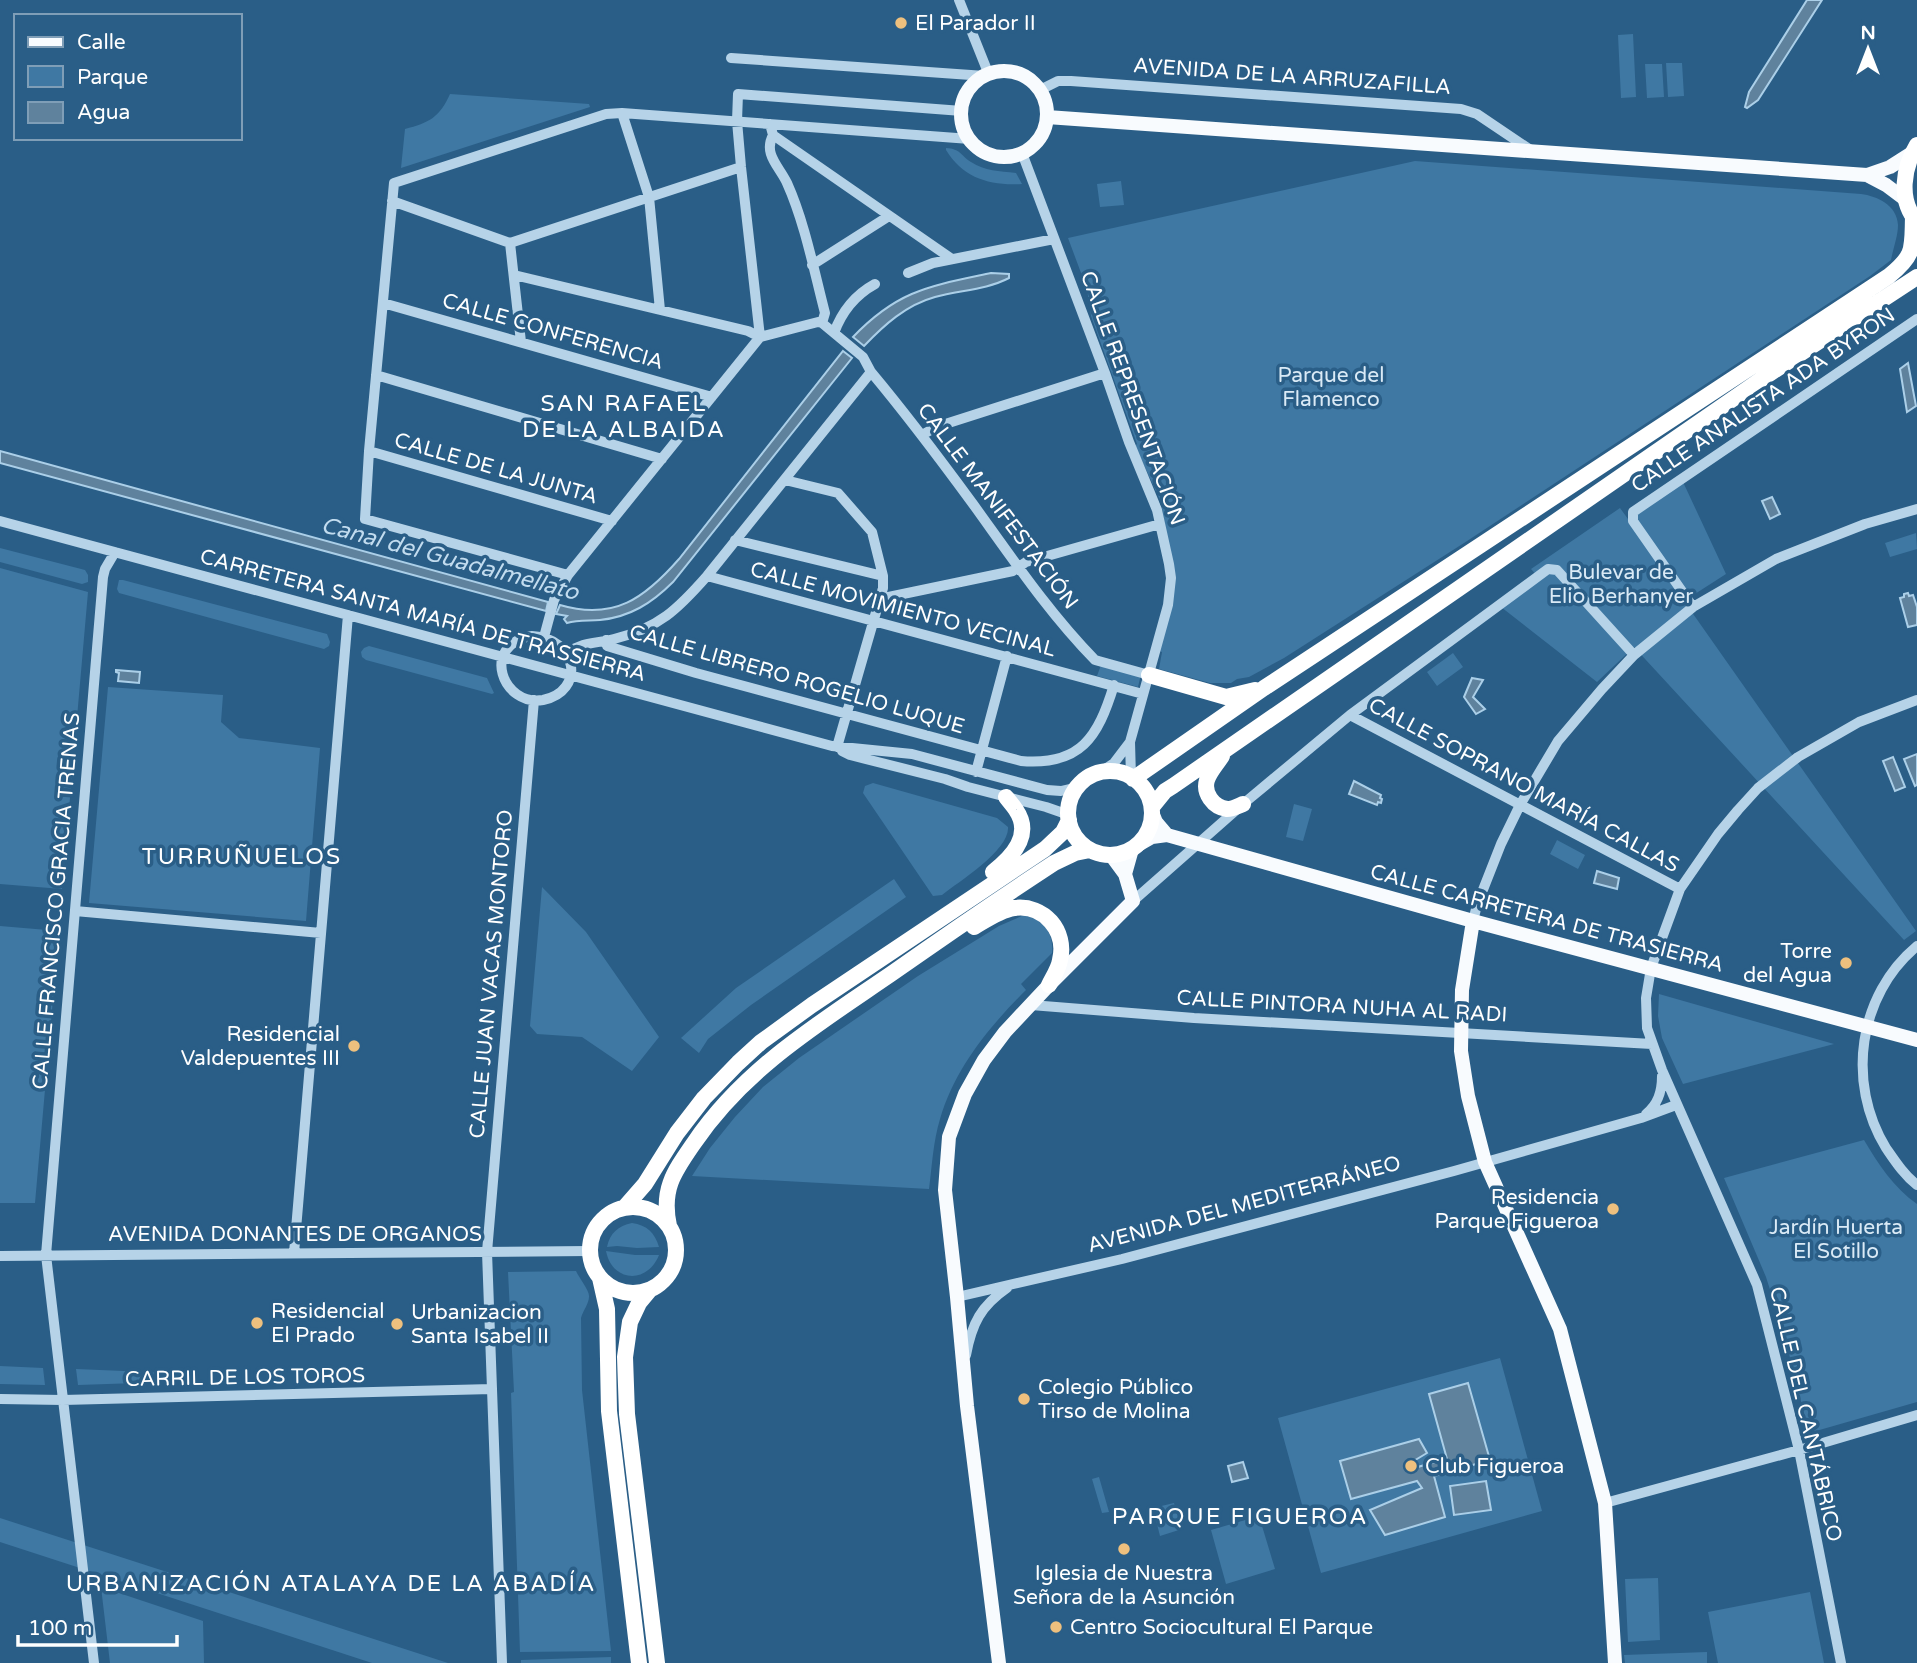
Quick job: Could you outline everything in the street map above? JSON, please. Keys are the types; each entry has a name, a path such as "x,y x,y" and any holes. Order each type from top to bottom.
{"highway":[{"path":"1132,778 1889,276 1903,264 1912,248 1915,220 1906,200 1904,182 1909,157 1914,149"},
{"path":"1152,809 1165,791 1758,382 1917,277"},
{"path":"1149,675 1226,697 1264,688"},
{"path":"1231,746 1212,769 1206,791 1218,805 1234,808 1243,804"},
{"path":"624,1208 645,1184 693,1112 738,1063 783,1025 1054,841 1063,832 1069,818 1072,797 1087,779 1098,774 1115,772 1132,778 1146,791 1152,809 1149,830 1135,847 1111,855 1090,850 1076,838 1069,818"},
{"path":"905,943 1014,854 1022,836 1022,827 1018,811 1006,797"},
{"path":"657,1663 627,1414 625,1343 630,1322 639,1303 669,1275 674,1263 674,1237 665,1209 673,1176 721,1106 791,1042 1054,863 1074,853 1090,850"},
{"path":"887,976 1002,912 1013,908 1027,908 1045,915 1059,932 1060,962 1049,985"},
{"path":"649,1291 622,1292 610,1287 600,1278 592,1265 589,1251 592,1236 599,1223 610,1213 624,1208 644,1208 662,1218 669,1226"},
{"path":"600,1278 607,1309 609,1411 639,1663"}],"main road":[{"path":"1003,72 1017,74 1030,80 1040,90 1047,117 1040,138 1033,146 1022,153 992,155 980,149 970,139 964,127 962,111 968,92 978,80 1003,72"},
{"name":"AVENIDA DE LA ARRUZAFILLA","path":"1047,117 1867,175 1890,167 1914,149"},
{"name":"AVENIDA DE LA ARRUZAFILLA","path":"1867,175 1906,200"},
{"path":"1883,300 1917,287"},
{"path":"1152,809 1156,822 1167,835"},
{"path":"1125,874 1135,847 1152,837 1167,835"},
{"name":"CALLE CARRETERA DE TRASIERRA","path":"1167,835 1917,1040"},
{"path":"957,1297 944,1190 949,1137 965,1094 984,1060 1005,1032 1133,901 1125,874 1111,855"},
{"path":"1473,920 1462,990 1461,1051 1468,1096 1485,1162 1560,1329 1605,1503 1615,1663"},
{"name":"AVENIDA DEL MEDITERRÁNEO","path":"957,1297 963,1372 999,1663"}],"street":[{"path":"731,58 987,75 959,0"},
{"name":"AVENIDA DE LA ARRUZAFILLA","path":"1040,90 1058,81 1071,81 1461,109 1477,114 1532,151"},
{"path":"760,337 741,167 737,121 738,94 962,111"},
{"path":"622,113 649,197 660,310"},
{"path":"568,575 365,519 394,183 606,114 737,121 771,130 970,139"},
{"path":"771,130 953,259"},
{"path":"771,130 769,149 794,201 825,313 822,323"},
{"name":"CALLE REPRESENTACIÓN","path":"1022,153 1129,442 1157,510 1169,564 1168,605 1130,742 1132,778"},
{"path":"392,201 510,243 741,167"},
{"path":"812,265 889,216"},
{"path":"908,273 933,263 1054,239"},
{"path":"510,243 521,342"},
{"path":"514,275 748,331 760,337"},
{"path":"544,637 554,600 568,575 760,337 818,323 822,323 834,333 849,304 875,284"},
{"name":"CALLE CONFERENCIA","path":"383,303 712,397"},
{"name":"CALLE ANALISTA ADA BYRON","path":"1693,607 1633,521 1632,515 1917,319"},
{"name":"CALLE MANIFESTACIÓN","path":"834,333 863,357 871,372 922,435 1018,567 1069,633 1095,660"},
{"path":"567,653 579,645 643,629 667,618 679,607 871,372"},
{"path":"922,435 936,427 1105,373"},
{"path":"376,375 662,459"},
{"name":"CALLE DE LA JUNTA","path":"369,451 612,522"},
{"path":"785,480 838,494 872,532 883,576 883,588 837,747"},
{"path":"1473,920 1501,844 1520,805 1558,741 1634,655 1693,607 1776,559 1865,524 1917,509"},
{"name":"CARRETERA SANTA MARÍA DE TRASSIERRA","path":"0,521 837,747"},
{"path":"879,599 1013,571 1026,562 1160,524"},
{"path":"735,540 883,576"},
{"name":"CALLE FRANCISCO GRACIA TRENAS","path":"94,1663 46,1255 103,577 115,552"},
{"path":"1133,901 1350,715 1551,568 1557,570 1634,655"},
{"name":"CALLE MOVIMIENTO VECINAL","path":"707,576 1143,694"},
{"path":"294,1253 348,615"},
{"path":"532,636 544,637 567,653 572,666 564,687 557,694 534,700 519,695 508,685 502,670 503,657 509,646 517,640 532,636"},
{"name":"CALLE LIBRERO ROGELIO LUQUE","path":"606,640 607,646 671,666 1021,761 1053,760 1083,746 1104,716 1114,685"},
{"name":"CALLE LIBRERO ROGELIO LUQUE","path":"982,750 1007,656"},
{"path":"1090,679 1095,660 1149,675"},
{"name":"CALLE JUAN VACAS MONTORO","path":"502,1663 487,1252 534,700"},
{"name":"CALLE DEL CANTÁBRICO","path":"1841,1663 1799,1450 1757,1285 1676,1105 1652,1044 1645,1009 1651,968 1680,889 1738,810 1758,788 1818,745 1859,722 1917,700"},
{"name":"CALLE SOPRANO MARÍA CALLAS","path":"1350,715 1680,889"},
{"name":"CALLE REPRESENTACIÓN","path":"1098,774 1114,763 1130,742"},
{"path":"837,747 912,754 1047,790 1061,791 1078,787"},
{"path":"837,747 850,755 1046,807 1069,818"},
{"path":"976,772 982,750"},
{"path":"75,911 321,933"},
{"path":"1917,946 1889,975 1880,990 1866,1026 1863,1047 1867,1102 1875,1128 1895,1162 1917,1185"},
{"name":"CALLE PINTORA NUHA AL RADI","path":"1031,1005 1194,1018 1652,1044"},
{"path":"1641,1118 1653,1108 1659,1098 1662,1070"},
{"name":"AVENIDA DEL MEDITERRÁNEO","path":"957,1297 1122,1259 1485,1162 1641,1118 1676,1105"},
{"name":"AVENIDA DONANTES DE ORGANOS","path":"0,1256 589,1251"},
{"name":"AVENIDA DEL MEDITERRÁNEO","path":"963,1372 973,1328 980,1312 993,1297 1013,1284"},
{"name":"CARRIL DE LOS TOROS","path":"0,1399 63,1400 492,1389"},
{"path":"1605,1503 1917,1415"}],"green space":[{"path":"1633,34 1636,97 1621,98 1618,35"},
{"path":"1666,63 1682,63 1684,96 1668,97"},
{"path":"1645,64 1662,64 1664,97 1647,98"},
{"path":"450,94 589,104 590,107 401,168 405,129 433,118"},
{"path":"946,148 958,151 982,167 1016,173 1022,184 988,182 969,174 953,160"},
{"name":"Parque del Flamenco","path":"1415,161 1861,194 1879,199 1890,207 1897,218 1897,234 1891,260 1870,276 1284,658 1249,677 1231,683 1210,683 1159,669 1162,652 1159,651 1173,597 1161,502 1135,446 1137,444 1091,316 1087,289 1068,238"},
{"path":"1121,181 1124,205 1100,207 1097,184"},
{"name":"Bulevar de Elio Berhanyer","path":"1683,482 1726,574 1684,601 1916,931 1904,940 1634,647 1597,682 1501,607 1540,579 1531,569 1620,508 1628,519"},
{"path":"1916,533 1917,549 1890,557 1885,543"},
{"path":"0,548 85,570 88,582 82,584 0,562"},
{"path":"0,568 88,592 62,889 0,884"},
{"path":"119,580 327,634 329,646 324,649 119,593"},
{"path":"369,646 487,678 494,693 366,660 361,652"},
{"path":"1453,653 1463,667 1437,686 1427,672"},
{"path":"1101,665 1141,674 1138,687 1097,676"},
{"path":"108,687 223,695 221,722 239,738 320,748 306,921 89,903"},
{"path":"873,783 997,818 1008,827 1006,836 993,855 942,895 933,896 863,793 865,786"},
{"path":"1294,804 1312,809 1303,841 1286,837"},
{"path":"1557,840 1585,855 1578,869 1550,854"},
{"path":"894,879 906,897 751,1005 708,1039 699,1053 681,1038 736,988"},
{"path":"542,887 586,932 659,1037 632,1071 582,1037 537,1034 530,1026"},
{"path":"1024,915 1037,920 1046,928 1051,939 1052,953 1021,984 1026,990 975,1049 946,1100 934,1145 929,1189 692,1176 735,1117 763,1087 799,1058 918,976 999,926"},
{"path":"0,926 59,931 35,1203 0,1203"},
{"path":"1659,994 1834,1044 1683,1084 1662,1038 1658,1016"},
{"name":"Jardín Huerta El Sotillo","path":"1864,1140 1894,1183 1917,1204 1917,1402 1809,1433 1784,1334 1766,1277 1724,1178"},
{"path":"632,1223 650,1231 659,1247 607,1247 615,1231"},
{"path":"606,1251 659,1255 654,1265 646,1271 630,1276 615,1269"},
{"path":"576,1271 589,1294 581,1318 582,1390 611,1651 520,1652 511,1393 514,1392 508,1272"},
{"name":"Club Figueroa","path":"1500,1358 1542,1511 1321,1573 1278,1418"},
{"path":"0,1366 43,1368 45,1385 0,1384"},
{"path":"76,1369 195,1374 196,1381 78,1385"},
{"path":"1099,1477 1109,1512 1102,1513 1092,1479"},
{"path":"1174,1503 1182,1529 1160,1536 1153,1508"},
{"path":"1259,1516 1275,1569 1226,1584 1211,1530"},
{"path":"0,1518 448,1663 372,1663 0,1542"},
{"path":"1658,1578 1660,1640 1628,1642 1625,1579"},
{"path":"101,1587 203,1621 204,1663 110,1663"},
{"path":"1810,1592 1824,1663 1718,1663 1708,1612"},
{"path":"1707,1652 1707,1663 1625,1663 1624,1655"},
{"path":"611,1657 611,1663 521,1663 521,1660"}],"water":[{"path":"1807,0 1822,0 1758,100 1745,107 1749,92"},
{"path":"991,273 1009,274 1009,278 914,305 888,323 864,346 853,337 885,309 916,292"},
{"path":"843,351 852,358 665,590 640,608 621,616 567,623 564,619 567,616 556,614 560,605 579,609 612,608 627,603 654,585 679,559"},
{"path":"1908,363 1916,406 1907,412 1900,369"},
{"path":"0,451 548,602 546,611 0,463"},
{"path":"1772,497 1780,514 1770,519 1762,501"},
{"path":"1908,593 1909,596 1913,595 1917,607 1917,625 1908,627 1900,598"},
{"path":"116,670 140,672 139,683 118,681 119,673"},
{"path":"1472,678 1483,680 1473,697 1485,709 1476,714 1464,697"},
{"path":"1917,754 1917,785 1915,786 1904,759"},
{"path":"1893,757 1905,787 1895,791 1883,761"},
{"path":"1354,781 1381,795 1381,803 1378,802 1377,805 1349,794"},
{"path":"1597,871 1619,878 1617,889 1594,883"},
{"path":"1468,1383 1490,1460 1434,1476 1445,1517 1385,1535 1370,1510 1422,1488 1417,1481 1351,1499 1340,1461 1419,1439 1427,1453 1407,1465 1410,1469 1447,1459 1429,1394"},
{"path":"1243,1462 1248,1478 1232,1482 1228,1466"},
{"path":"1486,1481 1491,1510 1454,1515 1450,1486"}],"place":[{"name":"El Parador II","path":"901,23"},
{"name":"Torre del Agua","path":"1846,963"},
{"name":"Residencial Valdepuentes III","path":"354,1046"},
{"name":"Residencia Parque Figueroa","path":"1613,1209"},
{"name":"Residencial El Prado","path":"257,1323"},
{"name":"Urbanizacion Santa Isabel II","path":"397,1324"},
{"name":"Colegio Público Tirso de Molina","path":"1024,1399"},
{"name":"Club Figueroa","path":"1411,1466"},
{"name":"Iglesia de Nuestra Señora de la Asunción","path":"1124,1549"},
{"name":"Centro Sociocultural El Parque","path":"1056,1627"}],"district":[{"name":"SAN RAFAEL DE LA ALBAIDA","path":"624,416"},
{"name":"TURRUÑUELOS","path":"242,856"},
{"name":"PARQUE FIGUEROA","path":"1240,1516"},
{"name":"URBANIZACIÓN ATALAYA DE LA ABADÍA","path":"331,1583"}],"water label":[{"name":"Canal del Guadalmellato","path":"450,558"}]}
